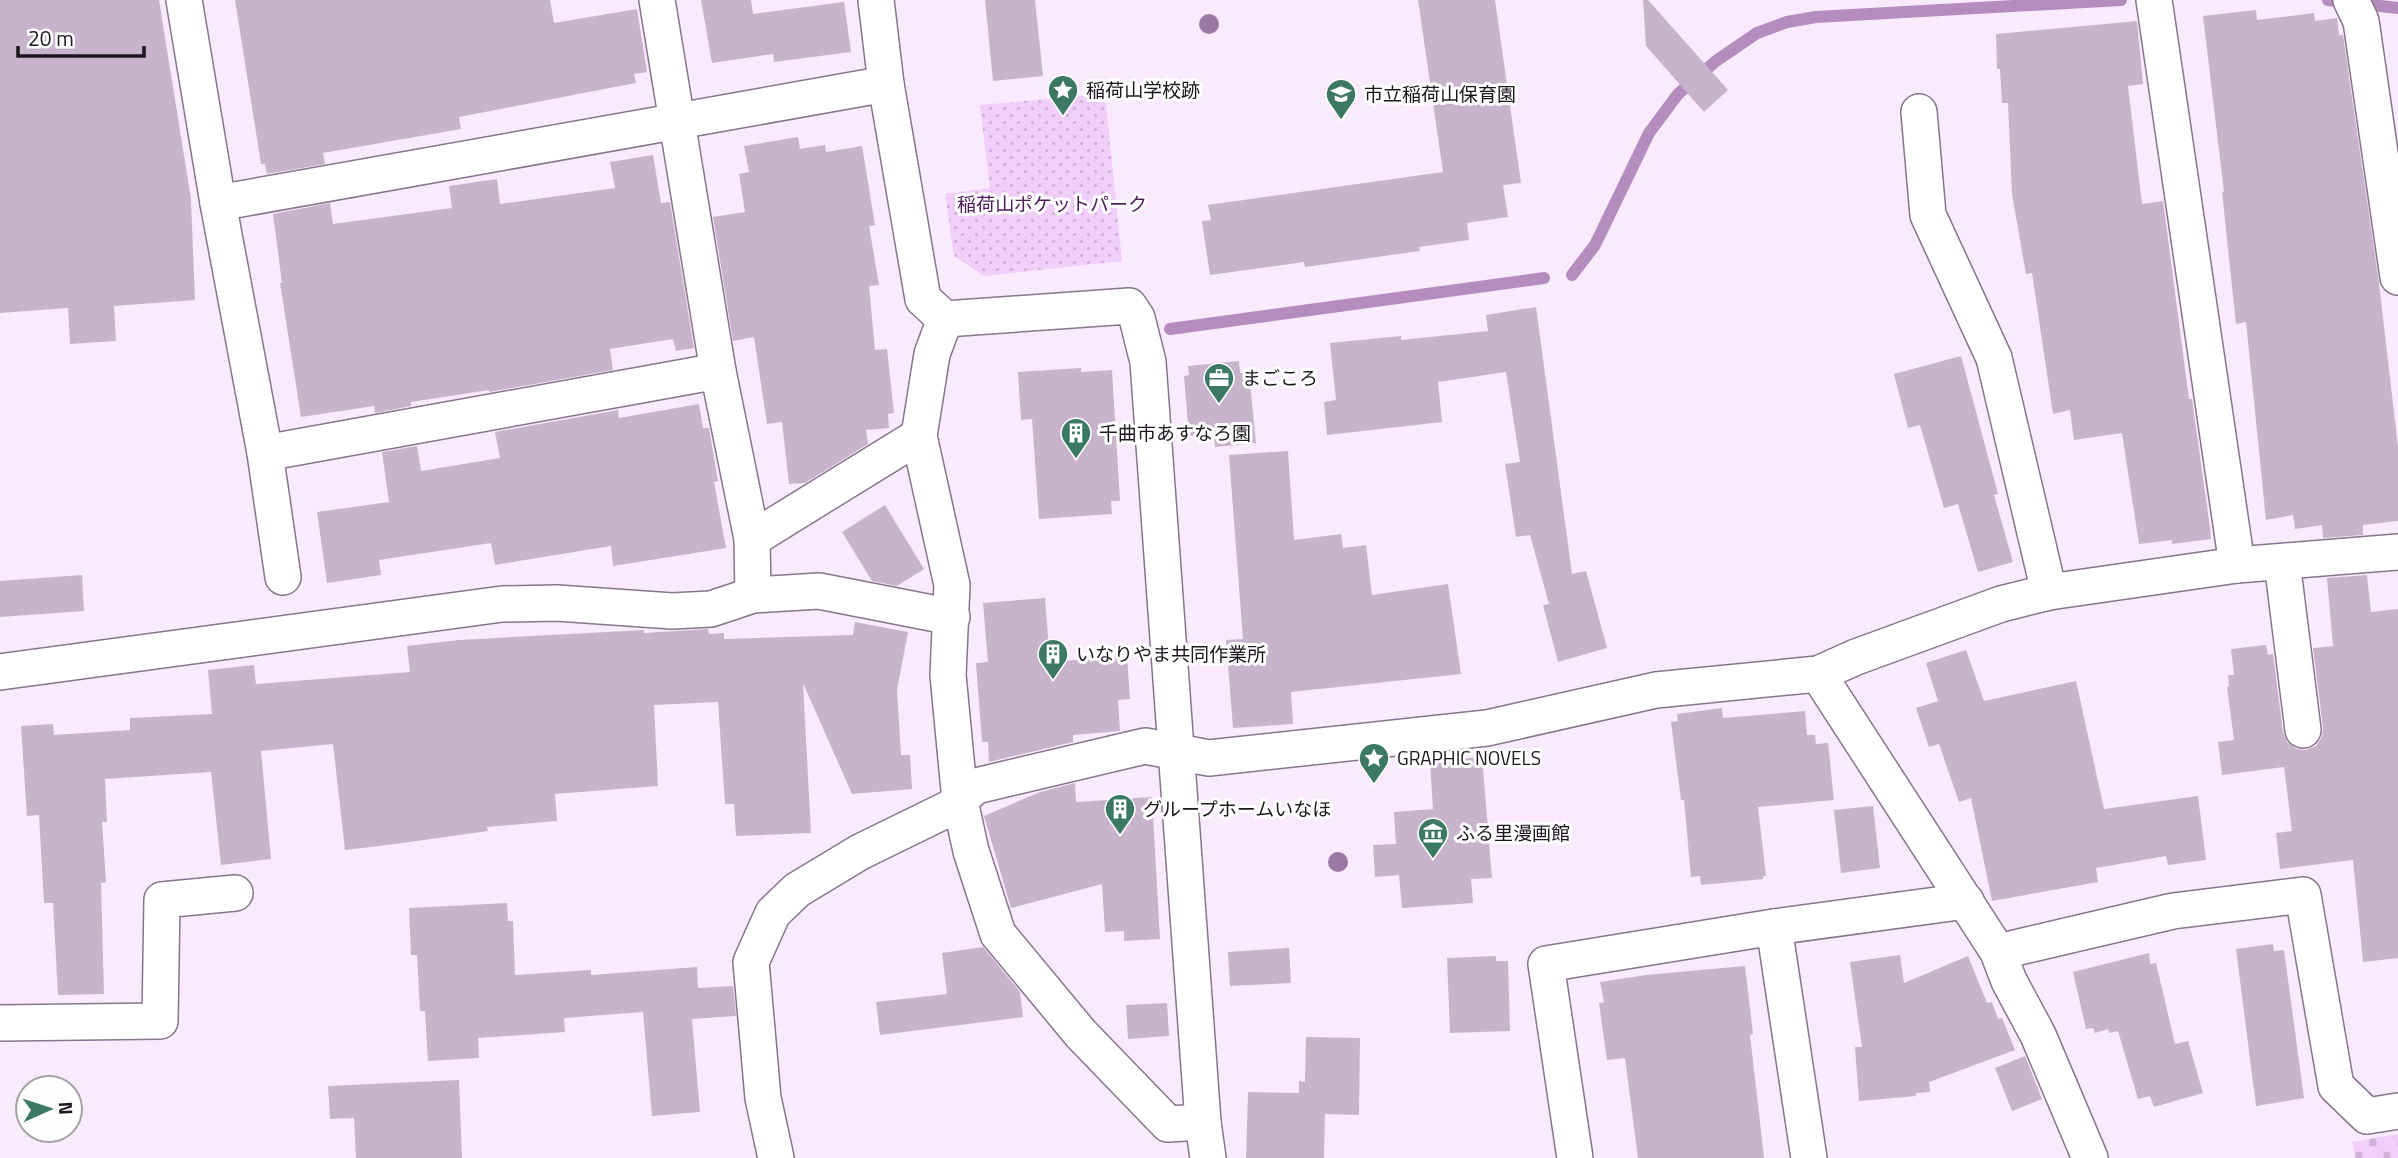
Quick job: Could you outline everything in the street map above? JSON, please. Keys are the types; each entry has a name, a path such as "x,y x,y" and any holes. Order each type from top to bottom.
{"street":[{"path":"184,0 218,203 265,453 283,577"},
{"path":"657,0 718,371 752,539 753,596"},
{"path":"876,0 886,83 923,299 945,319 1129,306 1137,318 1148,362 1203,1122 1208,1158"},
{"path":"2155,7 2237,565"},
{"path":"2356,10 2398,277"},
{"path":"218,203 677,123 886,83"},
{"path":"1919,112 1928,215 1994,358 2049,592"},
{"path":"945,319 932,355 919,436 952,585 948,675 960,800 971,851 998,934 1082,1034 1168,1124 1203,1122"},
{"path":"265,453 718,371"},
{"path":"752,539 919,436"},
{"path":"776,1158 763,1098 751,962 773,914 797,890 860,852 950,808 976,786 1145,746 1209,758 1486,728 1656,690 1818,674 1856,657 2001,604 2049,592 2237,565 2398,552"},
{"path":"2282,562 2303,730"},
{"path":"0,672 502,604 557,603 672,611 711,609 753,596 819,592 952,617"},
{"path":"1818,674 1998,952 2009,981 2038,1035 2090,1158"},
{"path":"0,1023 160,1021 162,900 235,892"},
{"path":"1998,952 2173,911 2303,895 2336,1086 2367,1116 2398,1111"},
{"path":"1575,1158 1546,964 1966,901"},
{"path":"1773,928 1809,1158"}],"green space":[{"name":"稲荷山ポケットパーク","path":"1105,94 1122,261 984,276 954,256 945,194 990,188 980,105"},
{"path":"2398,1134 2398,1158 2355,1158 2352,1142"}],"building":[{"path":"0,0 159,0 191,199 195,300 114,306 116,341 70,344 68,308 0,313"},
{"path":"235,0 550,0 554,23 637,9 647,72 634,74 636,83 459,117 461,129 323,153 325,164 267,174 265,164 261,164"},
{"path":"701,0 751,0 753,14 844,2 851,52 774,62 773,54 712,63"},
{"path":"985,0 1035,0 1043,76 993,81"},
{"path":"1418,0 1495,0 1521,183 1503,185 1508,217 1467,223 1469,240 1419,247 1420,251 1305,267 1304,262 1210,275 1202,221 1211,220 1208,205 1443,172"},
{"path":"1643,0 1648,0 1728,90 1704,112 1646,46"},
{"path":"2256,10 2257,20 2314,13 2315,21 2337,18 2339,35 2343,35 2379,283 2398,447 2398,521 2363,525 2363,535 2323,538 2322,525 2295,529 2293,515 2266,520 2246,322 2236,324 2224,192 2203,16"},
{"path":"2137,21 2143,84 2128,86 2142,204 2163,201 2211,539 2172,544 2172,540 2139,544 2122,433 2074,440 2070,410 2053,414 2032,273 2026,274 2012,194 2008,103 2002,103 2000,69 1997,69 1996,34"},
{"path":"798,137 800,149 825,145 826,152 862,146 875,225 869,226 879,285 869,286 875,350 887,349 894,413 888,414 889,428 866,430 868,444 805,483 789,484 782,422 767,424 754,337 733,341 713,217 745,212 739,174 749,172 744,146"},
{"path":"653,155 661,203 670,202 694,348 676,351 673,339 610,349 613,370 489,392 411,402 411,406 375,413 374,406 301,417 280,283 273,214 330,203 333,224 452,208 449,186 497,179 500,204 615,188 610,162"},
{"path":"1536,307 1572,574 1586,571 1607,648 1558,662 1543,605 1549,604 1530,535 1516,537 1505,464 1520,462 1506,372 1438,382 1442,422 1327,435 1324,402 1336,400 1330,343 1401,336 1401,340 1488,331 1486,315"},
{"path":"1961,356 2013,562 1978,572 1958,504 1944,508 1920,425 1908,428 1894,374"},
{"name":"まごころ","path":"1239,361 1240,373 1249,373 1256,443 1215,447 1214,434 1189,436 1184,376 1189,375 1188,366"},
{"name":"千曲市あすなろ園","path":"1081,368 1081,372 1112,370 1120,501 1111,501 1112,514 1039,519 1032,419 1021,420 1018,372"},
{"path":"699,404 703,428 709,428 718,481 714,482 726,548 613,566 611,546 495,565 491,543 379,560 381,575 327,583 317,512 389,502 382,452 417,446 421,471 500,458 495,432 618,410 619,418"},
{"path":"1288,451 1294,540 1341,534 1343,548 1366,545 1372,595 1448,584 1461,674 1291,692 1293,724 1233,728 1226,640 1243,639 1229,455"},
{"path":"885,505 924,569 897,586 872,581 842,532"},
{"path":"82,575 84,611 0,617 0,581"},
{"path":"2367,575 2371,612 2398,609 2398,958 2363,962 2353,860 2280,869 2276,833 2292,831 2284,767 2222,775 2218,742 2234,740 2227,687 2228,675 2234,675 2231,649 2266,645 2268,655 2273,654 2283,732 2287,742 2296,749 2306,750 2316,746 2322,737 2323,728 2313,648 2333,646 2327,578"},
{"name":"いなりやま共同作業所","path":"1045,598 1050,662 1127,656 1130,699 1118,700 1120,731 1073,735 1073,742 989,762 988,742 982,742 976,663 988,662 983,603"},
{"path":"855,622 908,632 897,690 901,755 910,755 912,789 852,794 803,683 811,833 736,836 734,804 725,804 718,702 654,705 658,786 555,794 557,821 487,827 488,831 395,844 345,850 333,744 261,751 271,859 221,865 211,772 105,779 107,822 102,822 106,882 101,883 104,994 58,995 53,903 44,903 39,815 27,816 21,726 53,724 54,735 130,730 130,718 212,714 208,670 254,665 256,684 410,672 407,646 459,640 708,629 709,634 724,633 724,639 853,635"},
{"path":"1966,650 1984,701 2076,681 2104,809 2198,796 2206,860 2168,865 2166,856 2096,868 2098,882 1992,901 1971,798 1959,802 1939,744 1929,747 1916,708 1938,701 1926,663"},
{"path":"1722,708 1723,718 1805,711 1807,735 1815,735 1816,744 1828,743 1834,800 1758,807 1766,876 1763,876 1763,879 1701,885 1700,876 1691,877 1684,800 1681,800 1671,722 1678,721 1677,714"},
{"name":"ふる里漫画館","path":"1482,757 1492,878 1471,879 1473,903 1402,908 1399,875 1375,877 1373,845 1396,844 1394,812 1433,809 1430,761"},
{"path":"1075,783 1076,802 1152,797 1160,939 1124,941 1124,931 1105,932 1102,884 1011,908 984,816 1040,792"},
{"path":"1873,806 1880,868 1841,873 1834,810"},
{"path":"507,903 508,921 513,921 515,975 591,970 591,975 697,967 698,988 733,986 736,1016 692,1019 700,1112 652,1116 643,1012 564,1018 565,1032 478,1038 479,1058 428,1061 425,1011 420,1011 417,955 411,955 409,908"},
{"path":"2273,944 2274,951 2284,950 2304,1098 2256,1106 2236,949"},
{"path":"983,947 1020,992 1023,1017 880,1035 876,1002 947,994 942,953"},
{"path":"1289,948 1291,983 1230,986 1228,952"},
{"path":"2149,953 2150,964 2156,963 2175,1044 2188,1041 2203,1093 2154,1107 2150,1096 2138,1099 2118,1031 2109,1033 2108,1029 2095,1033 2093,1028 2086,1029 2073,972"},
{"path":"1900,955 1904,983 1968,956 1987,1003 1992,1002 1998,1019 2002,1018 2015,1050 1929,1082 1930,1092 1916,1093 1916,1096 1859,1101 1855,1047 1862,1047 1850,962"},
{"path":"1496,956 1496,961 1508,961 1510,1031 1450,1033 1447,958"},
{"path":"1745,966 1764,1158 1638,1158 1625,1058 1607,1060 1599,1003 1604,1002 1600,982"},
{"path":"1167,1003 1169,1036 1128,1039 1126,1005"},
{"path":"1306,1037 1360,1038 1359,1115 1325,1114 1324,1158 1246,1158 1248,1092 1299,1093 1299,1081 1305,1082"},
{"path":"2025,1056 2042,1099 2012,1111 1995,1068"},
{"path":"459,1080 462,1158 356,1158 354,1118 330,1119 328,1086"}],"waterway":[{"path":"1572,275 1595,245 1649,133 1678,94 1716,61 1757,33 1787,22 1816,17 2121,0"},
{"path":"2328,0 2398,8"},
{"path":"1170,329 1544,278"}],"place":[{"name":"稲荷山学校跡","path":"1063,117"},
{"name":"市立稲荷山保育園","path":"1341,121"},
{"name":"まごころ","path":"1219,405"},
{"name":"千曲市あすなろ園","path":"1076,460"},
{"name":"いなりやま共同作業所","path":"1053,681"},
{"name":"GRAPHIC NOVELS","path":"1374,785"},
{"name":"グループホームいなほ","path":"1120,836"},
{"name":"ふる里漫画館","path":"1433,860"}]}
